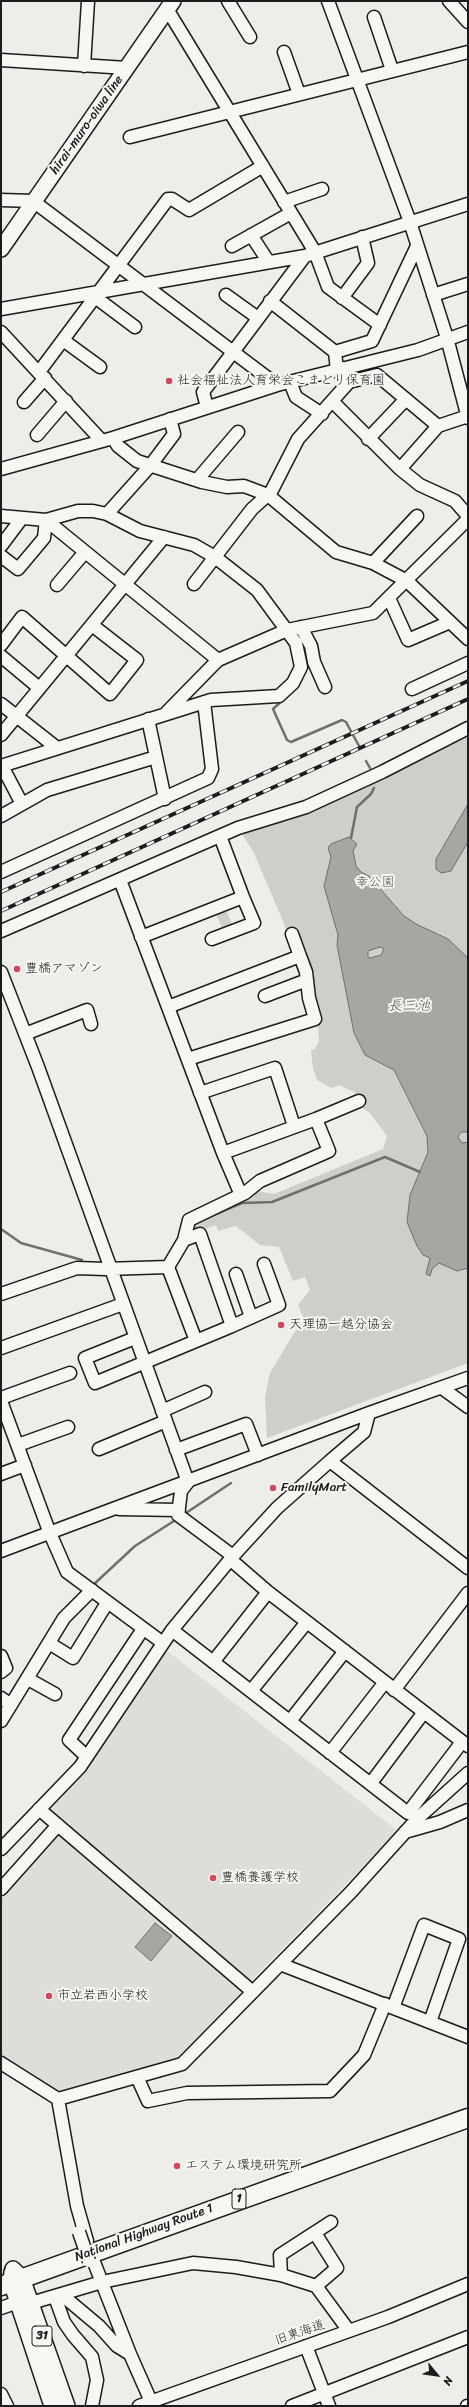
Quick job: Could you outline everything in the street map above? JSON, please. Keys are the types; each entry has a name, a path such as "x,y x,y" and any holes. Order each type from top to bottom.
{"highway":[{"name":"National Highway Route 1","path":"10,2278 86,2247 468,2109"},
{"name":"National Highway Route 1","path":"86,2247 468,2118"}],"main road":[{"name":"hirai-muro-oiwa line","path":"1,249 170,5"},
{"name":"31","path":"10,2278 24,2302 67,2406"},
{"name":"31","path":"24,2302 52,2406"}],"street":[{"path":"84,66 88,1"},
{"path":"228,1 250,37"},
{"path":"328,1 410,222 447,338 468,417 438,426 400,469"},
{"path":"449,1 468,22"},
{"path":"170,5 229,112 291,213 310,254 328,287 380,325"},
{"path":"374,17 392,70"},
{"path":"284,52 299,94"},
{"path":"130,137 468,52"},
{"path":"1,60 127,68"},
{"path":"24,402 63,340 168,199 172,199 189,210 263,166"},
{"path":"284,202 322,190"},
{"path":"1,200 33,201 120,265 277,385"},
{"path":"1,309 97,295 144,284 310,254 468,204"},
{"path":"232,246 291,213"},
{"path":"251,235 268,261"},
{"path":"342,298 368,263 362,237"},
{"path":"335,352 372,341 417,246"},
{"path":"207,407 203,392 270,301 310,254"},
{"path":"433,295 468,284"},
{"path":"97,295 135,327"},
{"path":"226,295 258,318"},
{"path":"270,301 335,352 340,369 349,382"},
{"path":"1,332 66,402 107,440 118,446 136,461 197,480 227,487 244,486 268,495 336,552 373,563 407,581 468,639"},
{"path":"1,469 107,440 277,385 418,350 447,338 468,332"},
{"path":"63,340 100,367"},
{"path":"194,584 252,509 268,495 278,480 298,439 333,402 349,382 377,375 438,426"},
{"path":"290,382 296,397 322,414"},
{"path":"368,439 406,399"},
{"path":"38,435 66,402"},
{"path":"167,712 218,660 293,629 373,613 407,581 468,518 455,501 420,485 400,469 368,439 333,402"},
{"path":"106,514 150,466 174,434 170,419"},
{"path":"197,480 238,432"},
{"path":"1,516 46,520 78,511 93,511 106,514 140,531 194,545 215,557 257,590 311,646 314,662 324,687"},
{"path":"373,563 417,516"},
{"path":"1,546 22,518"},
{"path":"46,520 218,660"},
{"path":"1,556 18,569 44,538 46,520"},
{"path":"1,734 164,537"},
{"path":"57,585 84,552"},
{"path":"389,598 408,640 450,622"},
{"path":"1,645 22,617 110,694 137,660 92,625"},
{"path":"22,804 2,766 167,712 204,702 227,698 273,697 285,692 293,683 301,667 293,629"},
{"path":"1,656 38,688"},
{"path":"412,689 468,663"},
{"path":"1,872 165,799 208,778 212,769 204,702"},
{"path":"1,704 57,748"},
{"path":"148,719 165,799"},
{"path":"1,932 258,820 306,807 382,772 468,728"},
{"path":"1,816 47,790 156,757"},
{"path":"212,939 254,922 220,836"},
{"path":"120,880 200,1094 241,1195"},
{"path":"141,937 243,897"},
{"path":"188,1059 314,1019 309,998 307,980 292,934"},
{"path":"168,1007 300,956"},
{"path":"1,972 188,1482"},
{"path":"265,996 307,980"},
{"path":"25,1034 86,1010 91,1024"},
{"path":"200,1094 275,1068 294,1126"},
{"path":"223,1153 316,1119 359,1101"},
{"path":"168,1267 184,1240 189,1220 241,1195 260,1181 329,1151 316,1119"},
{"path":"184,1240 200,1234 232,1326"},
{"path":"135,1338 84,1358 95,1384 145,1364 279,1305 264,1264"},
{"path":"1,1294 77,1268 168,1267"},
{"path":"168,1267 196,1342"},
{"path":"236,1274 251,1317"},
{"path":"1,1348 123,1304"},
{"path":"1,1398 70,1372"},
{"path":"1,1551 49,1531 188,1482 368,1413 468,1378"},
{"path":"442,1388 468,1407"},
{"path":"99,1449 164,1416 205,1392"},
{"path":"1,1401 49,1531 67,1572 163,1643"},
{"path":"1,1849 86,1757 172,1630 232,1558 277,1508 364,1432 368,1413"},
{"path":"176,1450 246,1424 258,1455"},
{"path":"18,1445 68,1427"},
{"path":"330,1461 468,1568"},
{"path":"1,1474 25,1465"},
{"path":"172,1630 408,1813 465,1744 268,1592 232,1558 178,1515 182,1491 188,1482"},
{"path":"114,1508 179,1510"},
{"path":"1,1721 6,1701 28,1679 64,1618 92,1590"},
{"path":"213,1662 268,1592"},
{"path":"394,1690 468,1593"},
{"path":"49,1643 73,1658 107,1603"},
{"path":"251,1691 307,1622"},
{"path":"86,1757 69,1740 143,1629"},
{"path":"290,1721 345,1651"},
{"path":"1,1656 6,1668 1,1672"},
{"path":"28,1679 54,1694"},
{"path":"330,1752 385,1682"},
{"path":"371,1784 424,1712"},
{"path":"1,2063 58,2099 182,2064 351,1892 405,1832 468,1773"},
{"path":"39,1809 253,1992"},
{"path":"405,1832 440,1822 468,1810"},
{"path":"1,1889 58,1825"},
{"path":"137,2077 148,2102 187,2093 330,2091 364,2055 389,2006 424,1925 459,1939 430,2022"},
{"path":"280,1964 468,2037"},
{"path":"58,2099 74,2192 86,2247 102,2282 148,2404"},
{"path":"282,2275 280,2255 332,2222"},
{"path":"316,2233 337,2268 316,2286"},
{"path":"1,2308 24,2302 59,2296 102,2282 193,2263 236,2267 282,2275 316,2286 349,2331"},
{"name":"旧東海道","path":"148,2404 349,2331 468,2284"},
{"path":"59,2296 100,2326 117,2346 130,2354"},
{"path":"59,2296 68,2328 92,2357 97,2380 92,2406"},
{"path":"292,2406 468,2337"},
{"path":"306,2346 329,2406"},
{"path":"1,2394 7,2406"}],"shaded area":[{"path":"166,1650 398,1831 250,1982 46,1806"},
{"path":"59,1832 244,1989 177,2058 57,2091 1,2056 1,1896"}],"green space":[{"name":"幸公園","path":"468,733 468,1363 267,1438 265,1397 270,1373 294,1333 305,1321 298,1305 310,1290 305,1277 293,1281 279,1247 260,1245 236,1226 218,1231 216,1225 189,1235 192,1221 253,1190 274,1194 383,1149 387,1136 370,1113 359,1106 354,1092 339,1085 332,1088 317,1080 313,1069 311,1050 315,1049 319,1042 318,1023 288,933 254,853 241,832"},
{"path":"225,908 233,926 223,930 215,912"}],"water":[{"path":"468,804 468,842 451,871 441,873 436,869 436,859"},
{"name":"長三池","path":"349,837 357,844 353,851 356,866 361,872 369,876 404,916 416,924 448,939 468,958 468,1132 461,1132 458,1137 462,1143 468,1142 468,1268 465,1269 457,1271 439,1263 432,1269 430,1276 426,1274 430,1258 423,1255 417,1246 407,1222 410,1195 428,1152 427,1136 394,1070 365,1055 354,1033 337,945 338,935 324,886 331,857 328,848 331,844","holes":["380,947 384,949 381,955 370,958 368,957 368,951"]},
{"path":"155,1923 172,1936 151,1961 135,1947"}],"waterway":[{"path":"241,570 260,585"},
{"path":"284,699 273,709 287,740 291,742 342,720 346,722 359,746"},
{"path":"366,761 370,768"},
{"path":"351,838 357,807 371,794 374,788"},
{"path":"204,1219 242,1203 272,1202 385,1157 420,1172"},
{"path":"1,1229 21,1243 82,1260"},
{"path":"183,1515 231,1483"},
{"path":"92,1586 135,1546 177,1519"}],"railway":[{"path":"1,892 468,681"},
{"path":"1,911 468,699"}],"place":[{"name":"社会福祉法人育栄会こまどり保育園","path":"169,381"},
{"name":"豊橋アマゾン","path":"17,969"},
{"name":"天理協一越分協会","path":"281,1325"},
{"name":"FamilyMart","path":"273,1488"},
{"name":"豊橋養護学校","path":"213,1878"},
{"name":"市立岩西小学校","path":"49,1996"},
{"name":"エステム環境研究所","path":"177,2166"}]}
